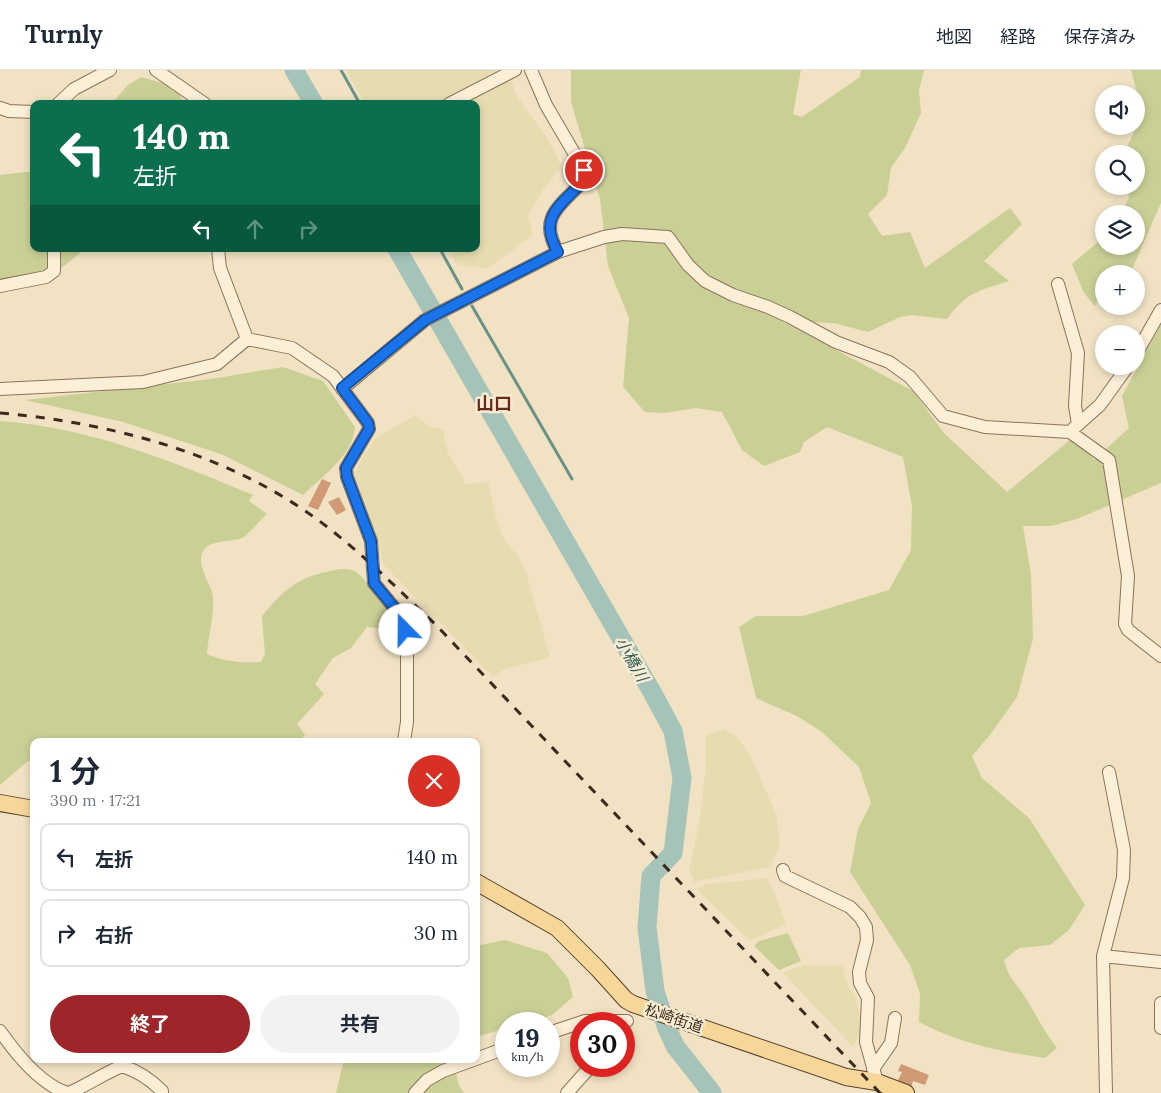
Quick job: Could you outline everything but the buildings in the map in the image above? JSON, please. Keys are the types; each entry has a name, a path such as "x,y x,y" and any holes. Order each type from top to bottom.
{"main road":[{"path":"0,803 30,809"},
{"name":"松崎街道","path":"480,884 557,928 626,1000 636,1005 846,1077 870,1083 875,1076 906,1093"}],"street":[{"path":"62,100 74,89 110,70"},
{"path":"156,70 199,100"},
{"path":"457,100 515,70"},
{"path":"531,70 546,105 584,170 585,179 553,213 550,229 552,243 558,252"},
{"path":"0,108 9,111 30,112"},
{"path":"342,388 425,320 457,302 558,252 604,236 622,234 668,238 688,265 705,281 733,296 768,307 790,317 836,342 889,362 910,377 943,416 985,427 1074,428 1100,405 1122,375"},
{"path":"0,286 46,277 54,271 54,252"},
{"path":"218,252 220,268 247,339"},
{"path":"1058,284 1078,353 1074,428 1108,460 1128,576 1125,624 1128,630 1161,656"},
{"path":"1145,338 1161,310"},
{"path":"247,339 292,348 333,376 368,423 369,429 346,468 347,477 371,541 374,583 398,611 405,630 407,722 404,738"},
{"path":"0,389 142,382 217,364 247,339"},
{"path":"1106,1093 1103,956 1123,878 1124,850 1110,772"},
{"path":"783,870 785,876 850,907 860,917 866,927 867,940 859,972 860,983 868,998 866,1042 875,1076"},
{"path":"1103,956 1161,962"},
{"path":"1161,1003 1161,1028"},
{"path":"632,1012 636,1005"},
{"path":"875,1076 891,1042 894,1018"},
{"path":"0,1031 36,1075 54,1089 68,1093 122,1066 136,1071 153,1081 162,1093"},
{"path":"480,1057 495,1052"},
{"path":"415,1093 427,1080 443,1071 465,1063"},
{"path":"567,1093 581,1077"}],"shaded area":[{"path":"346,70 508,70 516,95 547,138 562,166 544,188 528,215 533,235 487,269 456,264 450,252 480,252 480,100 363,100"},
{"path":"415,415 430,427 444,430 444,439 448,453 466,484 488,482 502,536 517,555 526,572 550,657 503,670 493,677 383,564 376,534 354,475 363,456 376,438"},
{"path":"724,729 737,737 750,755 776,814 780,845 770,867 694,882 689,870 699,824 706,767 706,735"},
{"path":"768,878 786,924 750,941 697,889 707,884"},
{"path":"802,965 842,966 848,987 856,998 860,1017 860,1033 853,1047 783,973"}],"green space":[{"path":"571,70 801,70 793,114 802,117 860,77 861,70 924,70 919,90 921,113 905,148 891,168 887,195 868,214 882,236 910,232 925,268 1010,208 1022,224 984,261 1009,281 989,287 967,298 947,319 912,315 900,317 868,332 834,323 782,321 913,391 944,433 1007,492 1070,440 1080,440 1094,460 1129,428 1122,396 1133,375 1145,375 1145,354 1161,324 1161,483 1077,519 1051,526 1023,526 1031,575 1033,639 1017,697 990,735 972,756 982,778 1029,818 1085,905 1069,930 1050,945 1019,948 1004,960 1010,976 1057,1048 1045,1058 980,1046 949,1036 919,1022 920,993 910,965 850,872 858,829 871,803 859,767 822,732 797,716 756,698 739,627 756,616 803,616 889,590 911,550 912,506 903,457 827,427 804,442 800,452 764,466 742,450 722,412 696,408 664,413 645,412 623,387 629,318 608,266 600,199 571,102"},
{"path":"1131,70 1161,70 1161,203 1145,240 1145,205 1125,205 1129,195 1145,195 1145,145 1128,145 1133,135 1145,135 1145,85 1135,85"},
{"path":"141,77 174,86 183,100 115,100 128,85"},
{"path":"30,171 30,252 81,252 43,283 0,282 0,175"},
{"path":"1095,245 1095,255 1138,255 1134,265 1095,265 1095,306 1084,293 1072,264"},
{"path":"283,367 323,381 355,427 349,447 343,456 303,495 221,454 123,422 25,400 211,379"},
{"path":"0,421 65,430 97,438 161,458 253,495 249,501 267,514 242,538 212,544 203,551 201,556 202,569 213,599 207,654 233,661 261,662 265,654 262,616 284,592 300,581 339,569 348,569 361,576 382,597 395,617 399,631 367,627 351,648 333,658 315,684 324,694 297,724 305,735 302,738 30,738 30,761 0,785"},
{"path":"788,933 801,961 779,970 754,946 759,941"},
{"path":"505,940 547,953 568,978 573,997 556,1012 495,1012 495,1031 480,1036 480,945"},
{"path":"343,1063 457,1063 457,1077 464,1093 336,1093"}],"waterway":[{"name":"小橋川","path":"294,70 312,100"},
{"path":"341,70 358,100"},
{"name":"小橋川","path":"399,252 673,731 682,778 673,853 651,876 647,927 655,991 666,1026 675,1046 712,1093"},
{"path":"442,252 462,289"},
{"path":"472,306 572,479"}],"railway":[{"path":"0,413 86,425 129,434 171,447 212,462 252,480 290,501 326,526 436,625 880,1093"}],"district":[{"name":"山口","path":"494,403"}],"route":[{"path":"405,630 401,616 374,583 371,541 347,477 346,468 369,429 368,423 342,388 425,320 558,252 552,243 550,222 559,204 585,179 584,170"}]}
